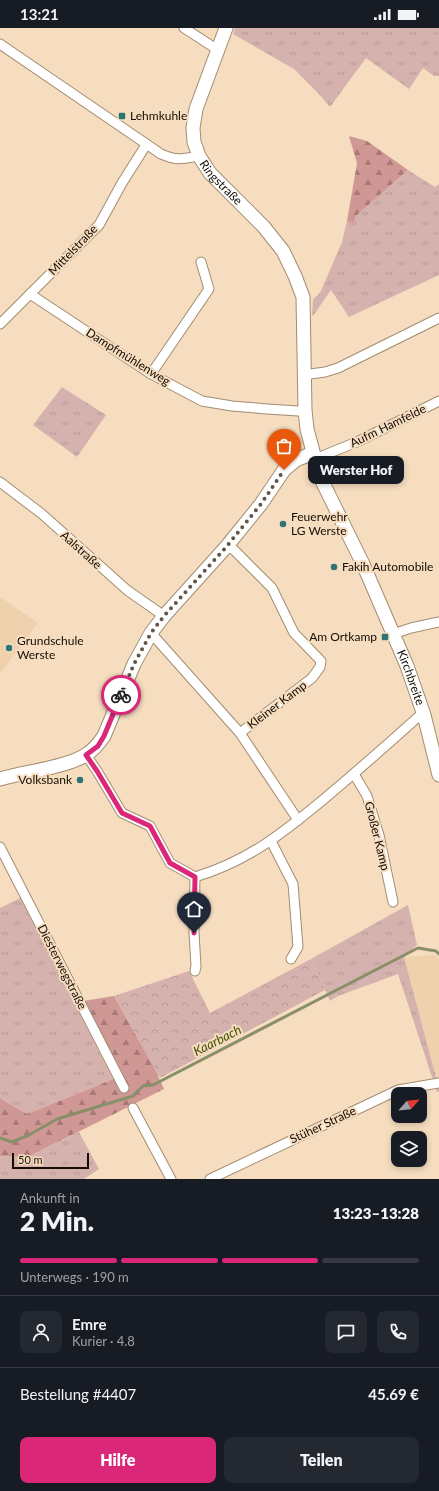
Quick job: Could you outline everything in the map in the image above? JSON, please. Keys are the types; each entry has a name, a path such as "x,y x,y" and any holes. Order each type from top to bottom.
{"street":[{"path":"184,28 218,50"},
{"path":"199,156 194,142 193,128 196,109 226,28"},
{"name":"Ringstraße","path":"0,44 161,154 173,159 199,156 210,173 264,227 283,251 303,297 303,375 305,410 307,428 314,456"},
{"name":"Mittelstraße","path":"0,323 99,225 122,183 146,145"},
{"path":"151,374 209,289 201,262"},
{"name":"Dampfmühlenweg","path":"30,294 151,374 202,401 232,406 298,411 305,410"},
{"path":"303,375 325,372 338,368 439,318"},
{"name":"Aufm Hamfelde","path":"314,456 359,442 439,401"},
{"path":"0,779 20,773 62,765 86,755 98,746 104,736 134,664 151,633 164,616 227,546 261,504 284,470 296,460 314,456"},
{"name":"Kirchbreite","path":"314,456 323,483 363,564 407,666 424,715 439,775"},
{"name":"Aalstraße","path":"0,482 42,514 127,590 164,616"},
{"name":"Kleiner Kamp","path":"227,546 234,550 272,588 294,634 321,661 320,667 312,678 240,733"},
{"path":"393,634 411,628 439,622"},
{"name":"Kleiner Kamp","path":"151,633 240,733 298,820"},
{"path":"86,755 122,813 150,826 170,863 195,877 223,868 253,853 272,841 354,774 418,717 424,715"},
{"name":"Großer Kamp","path":"354,774 367,796 379,835 393,902"},
{"path":"272,841 293,884 298,947 291,959"},
{"name":"Diesterwegstraße","path":"0,848 124,1088"},
{"path":"195,877 195,971"},
{"name":"Stüher Straße","path":"210,1179 398,1090 439,1083"},
{"path":"132,1108 171,1179"}],"shaded area":[{"name":"Grundschule Werste","path":"0,597 38,623 0,674"},
{"path":"434,955 439,959 439,1081 437,1081 404,957"}],"green space":[{"path":"235,28 439,28 439,76 434,76 423,68 409,89 366,58 330,107 294,69 233,34"},
{"path":"349,136 367,141 408,170 356,216 354,223 347,221 357,163"},
{"path":"408,170 435,187 439,184 439,275 349,317 331,290 313,316 313,299 320,293 342,242 347,221 354,223 356,216"},
{"path":"62,387 106,415 77,457 33,425"},
{"path":"20,898 113,1079 27,1114 0,1098 0,908"},
{"path":"408,905 417,945 404,957 437,1081 439,1081 439,1091 437,1092 398,974 338,996 330,1001 311,959"},
{"path":"311,959 325,990 160,1078 114,996 189,971 210,1013"},
{"path":"114,996 154,1067 164,1089 28,1157 0,1156 0,1098 27,1114 123,1075 83,1001"},
{"path":"79,1132 99,1169 84,1179 0,1179 0,1156 28,1157"}],"waterway":[{"name":"Kaarbach","path":"0,1138 12,1142 29,1135 57,1119 133,1096 143,1086 153,1085 418,948 436,951 439,954"}],"way so far":[{"path":"121,695 134,664 151,633 164,616 227,546 261,504 284,470"}],"place":[{"name":"Lehmkuhle","path":"122,116"},
{"name":"Werster Hof","path":"284,470"},
{"name":"Feuerwehr LG Werste","path":"283,524"},
{"name":"Fakih Automobile","path":"334,567"},
{"name":"Am Ortkamp","path":"385,637"},
{"name":"Grundschule Werste","path":"9,648"},
{"name":"Volksbank","path":"80,780"}],"route":[{"path":"121,695 104,736 98,746 86,755 122,813 150,826 170,863 195,877 194,933"}]}
